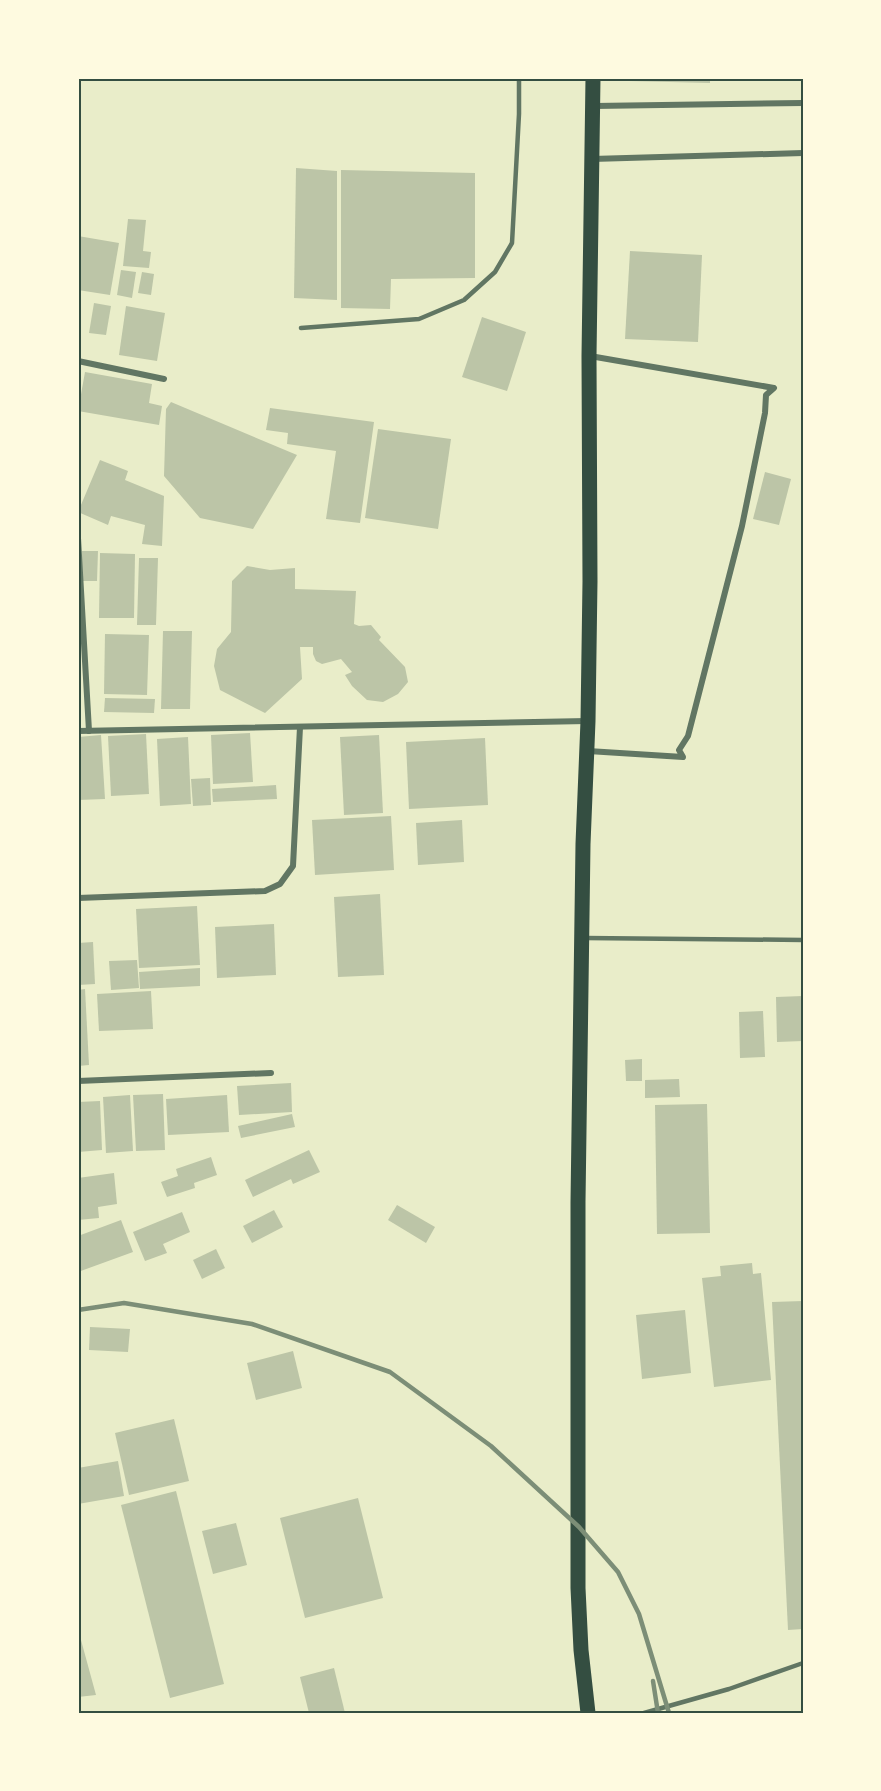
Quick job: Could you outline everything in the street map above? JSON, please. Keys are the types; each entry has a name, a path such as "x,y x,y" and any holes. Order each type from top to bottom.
{"main road":[{"path":"588,1713 581,1650 578,1588 578,1202 590,581 591,79"}],"street":[{"path":"591,106 803,103"},
{"path":"591,159 803,153"},
{"path":"585,751 683,757 680,750 688,736 742,526 765,413 766,395 774,388 589,356"},
{"path":"78,361 164,379"},
{"path":"78,538 89,731"},
{"path":"78,731 588,721"},
{"path":"78,898 265,891 280,884 293,866 300,727"},
{"path":"78,1080 271,1073"}],"lane":[{"path":"301,328 419,319 464,300 495,272 512,243 519,78"},
{"path":"582,938 803,939"},
{"path":"644,1713 729,1689 803,1663"}],"building":[{"path":"629,78 710,78 710,83 629,81"},
{"path":"296,168 337,171 337,300 294,298"},
{"path":"341,170 475,173 475,278 391,279 390,309 341,308"},
{"path":"128,219 146,220 143,251 151,252 149,268 123,266"},
{"path":"78,236 119,243 110,295 78,290"},
{"path":"630,251 702,255 698,342 625,339"},
{"path":"121,270 136,272 132,298 117,295"},
{"path":"142,272 154,274 151,295 138,293"},
{"path":"94,303 111,306 106,335 89,333"},
{"path":"126,306 165,313 157,361 119,355"},
{"path":"482,317 526,332 507,391 462,377"},
{"path":"85,372 152,384 149,403 162,406 159,425 78,411"},
{"path":"171,402 297,455 253,529 200,518 164,476 166,409"},
{"path":"270,408 374,422 360,523 326,519 336,451 287,444 288,433 266,430"},
{"path":"378,429 451,439 438,529 365,518"},
{"path":"100,460 128,471 125,480 164,496 162,546 142,544 145,525 111,516 108,525 78,512"},
{"path":"765,472 791,479 779,525 753,519"},
{"path":"82,551 98,551 97,581 81,581"},
{"path":"100,553 135,554 134,618 99,618"},
{"path":"139,558 158,558 156,625 137,625"},
{"path":"247,566 270,570 295,568 295,589 356,591 354,624 371,625 381,637 379,640 405,667 408,682 398,694 383,702 367,700 352,686 345,675 352,672 341,659 322,664 316,661 313,647 300,647 302,679 265,713 220,690 214,666 217,649 231,632 232,581"},
{"path":"163,631 192,631 190,709 161,709"},
{"path":"105,634 149,635 147,695 104,694"},
{"path":"105,698 155,699 154,713 104,712"},
{"path":"250,733 253,782 213,784 211,735"},
{"path":"146,734 149,794 111,796 108,736"},
{"path":"101,735 105,799 78,800 78,737"},
{"path":"379,735 383,813 344,815 340,737"},
{"path":"188,737 191,804 160,806 157,739"},
{"path":"485,738 488,805 409,809 406,742"},
{"path":"210,778 211,805 193,806 191,779"},
{"path":"276,785 277,799 213,802 212,789"},
{"path":"391,816 394,870 315,875 312,820"},
{"path":"462,820 464,862 418,865 416,823"},
{"path":"380,894 384,975 338,977 334,897"},
{"path":"197,906 200,965 139,968 136,909"},
{"path":"274,924 276,975 217,978 215,927"},
{"path":"93,942 95,984 78,985 78,943"},
{"path":"137,960 139,988 111,990 109,961"},
{"path":"200,968 200,986 140,989 139,972"},
{"path":"85,989 89,1065 78,1066 78,990"},
{"path":"151,991 153,1029 99,1031 97,994"},
{"path":"803,996 803,1041 777,1042 776,997"},
{"path":"763,1011 765,1057 740,1058 739,1012"},
{"path":"642,1059 642,1081 626,1081 625,1060"},
{"path":"679,1079 680,1097 645,1098 645,1080"},
{"path":"291,1083 292,1112 239,1115 237,1086"},
{"path":"163,1094 165,1150 136,1151 133,1095"},
{"path":"130,1095 133,1151 106,1153 103,1097"},
{"path":"227,1095 229,1132 168,1135 166,1099"},
{"path":"100,1101 102,1150 78,1152 78,1102"},
{"path":"707,1104 710,1233 657,1234 655,1105"},
{"path":"292,1114 295,1127 241,1138 238,1126"},
{"path":"309,1150 320,1172 293,1184 291,1179 253,1197 245,1180"},
{"path":"211,1157 217,1175 194,1183 195,1188 167,1197 161,1182 178,1176 176,1169"},
{"path":"114,1173 117,1204 98,1207 99,1218 78,1220 78,1178"},
{"path":"397,1205 435,1227 426,1243 388,1220"},
{"path":"274,1210 283,1227 252,1243 243,1226"},
{"path":"182,1212 190,1232 163,1244 167,1253 145,1261 133,1232"},
{"path":"121,1220 133,1252 78,1272 78,1236"},
{"path":"216,1249 225,1268 202,1279 193,1260"},
{"path":"752,1263 753,1274 761,1273 771,1380 714,1387 702,1278 721,1276 720,1266"},
{"path":"803,1301 803,1629 788,1630 772,1302"},
{"path":"685,1310 691,1373 642,1379 636,1315"},
{"path":"90,1327 130,1329 128,1352 89,1350"},
{"path":"293,1351 302,1388 256,1400 247,1363"},
{"path":"174,1419 189,1481 129,1495 115,1433"},
{"path":"118,1461 124,1496 78,1504 78,1468"},
{"path":"176,1491 224,1684 170,1698 121,1505"},
{"path":"358,1498 383,1598 305,1618 280,1518"},
{"path":"236,1523 247,1565 213,1574 202,1531"},
{"path":"78,1629 96,1695 78,1697"},
{"path":"334,1668 345,1713 309,1713 300,1677"}],"railway":[{"path":"78,1310 124,1303 252,1324 390,1372 491,1446 579,1527 618,1572 639,1614 669,1713"},
{"path":"653,1681 658,1713"}]}
